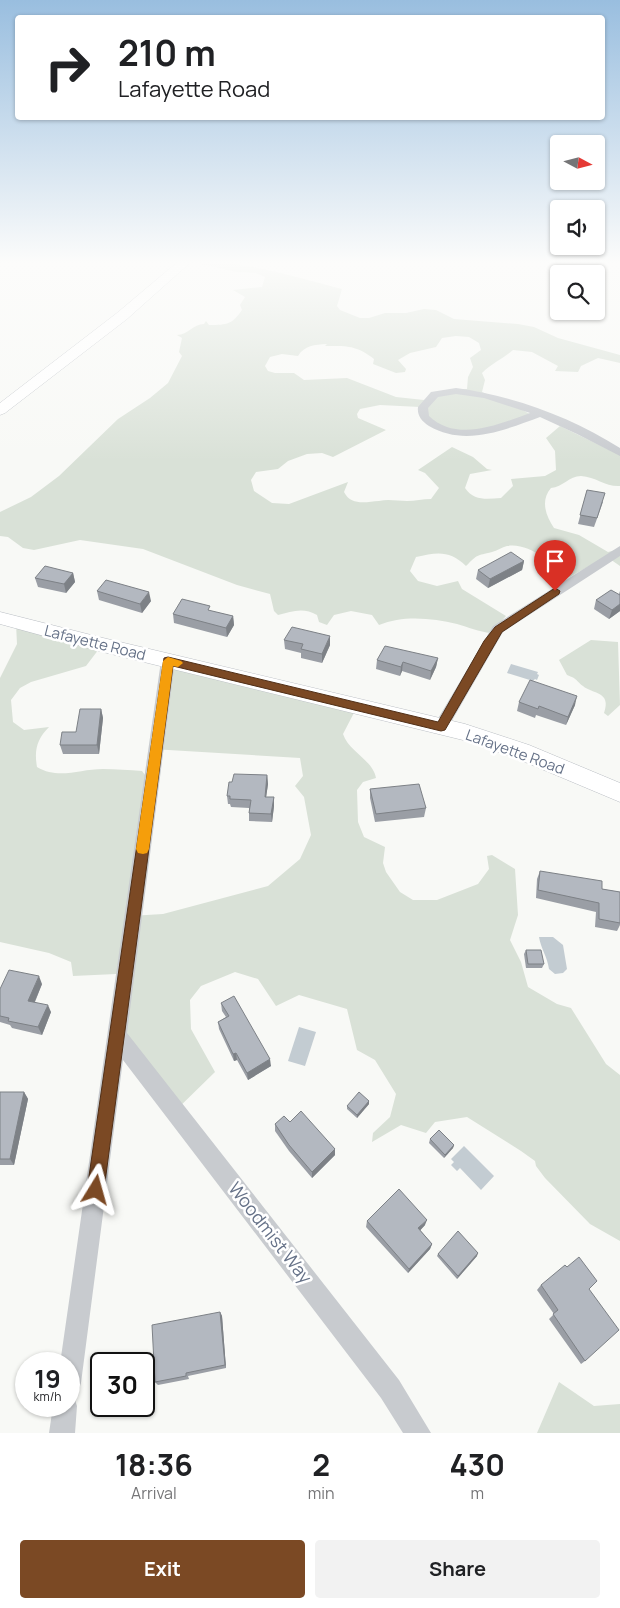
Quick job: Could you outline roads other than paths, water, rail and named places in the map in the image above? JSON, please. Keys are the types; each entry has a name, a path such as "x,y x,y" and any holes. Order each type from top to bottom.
{"street":[{"path":"0,410 106,328"},
{"path":"539,414 493,429 462,433 436,426 427,420 422,412 423,405 428,398 438,394 464,390 489,395 539,414 591,436 620,454"},
{"path":"441,727 498,629 620,550"},
{"name":"Lafayette Road","path":"0,618 441,727 521,751 620,794"},
{"path":"73,1352 168,661"},
{"name":"Woodmist Way","path":"117,1036 390,1389 418,1433"},
{"path":"62,1433 64,1417"}]}
